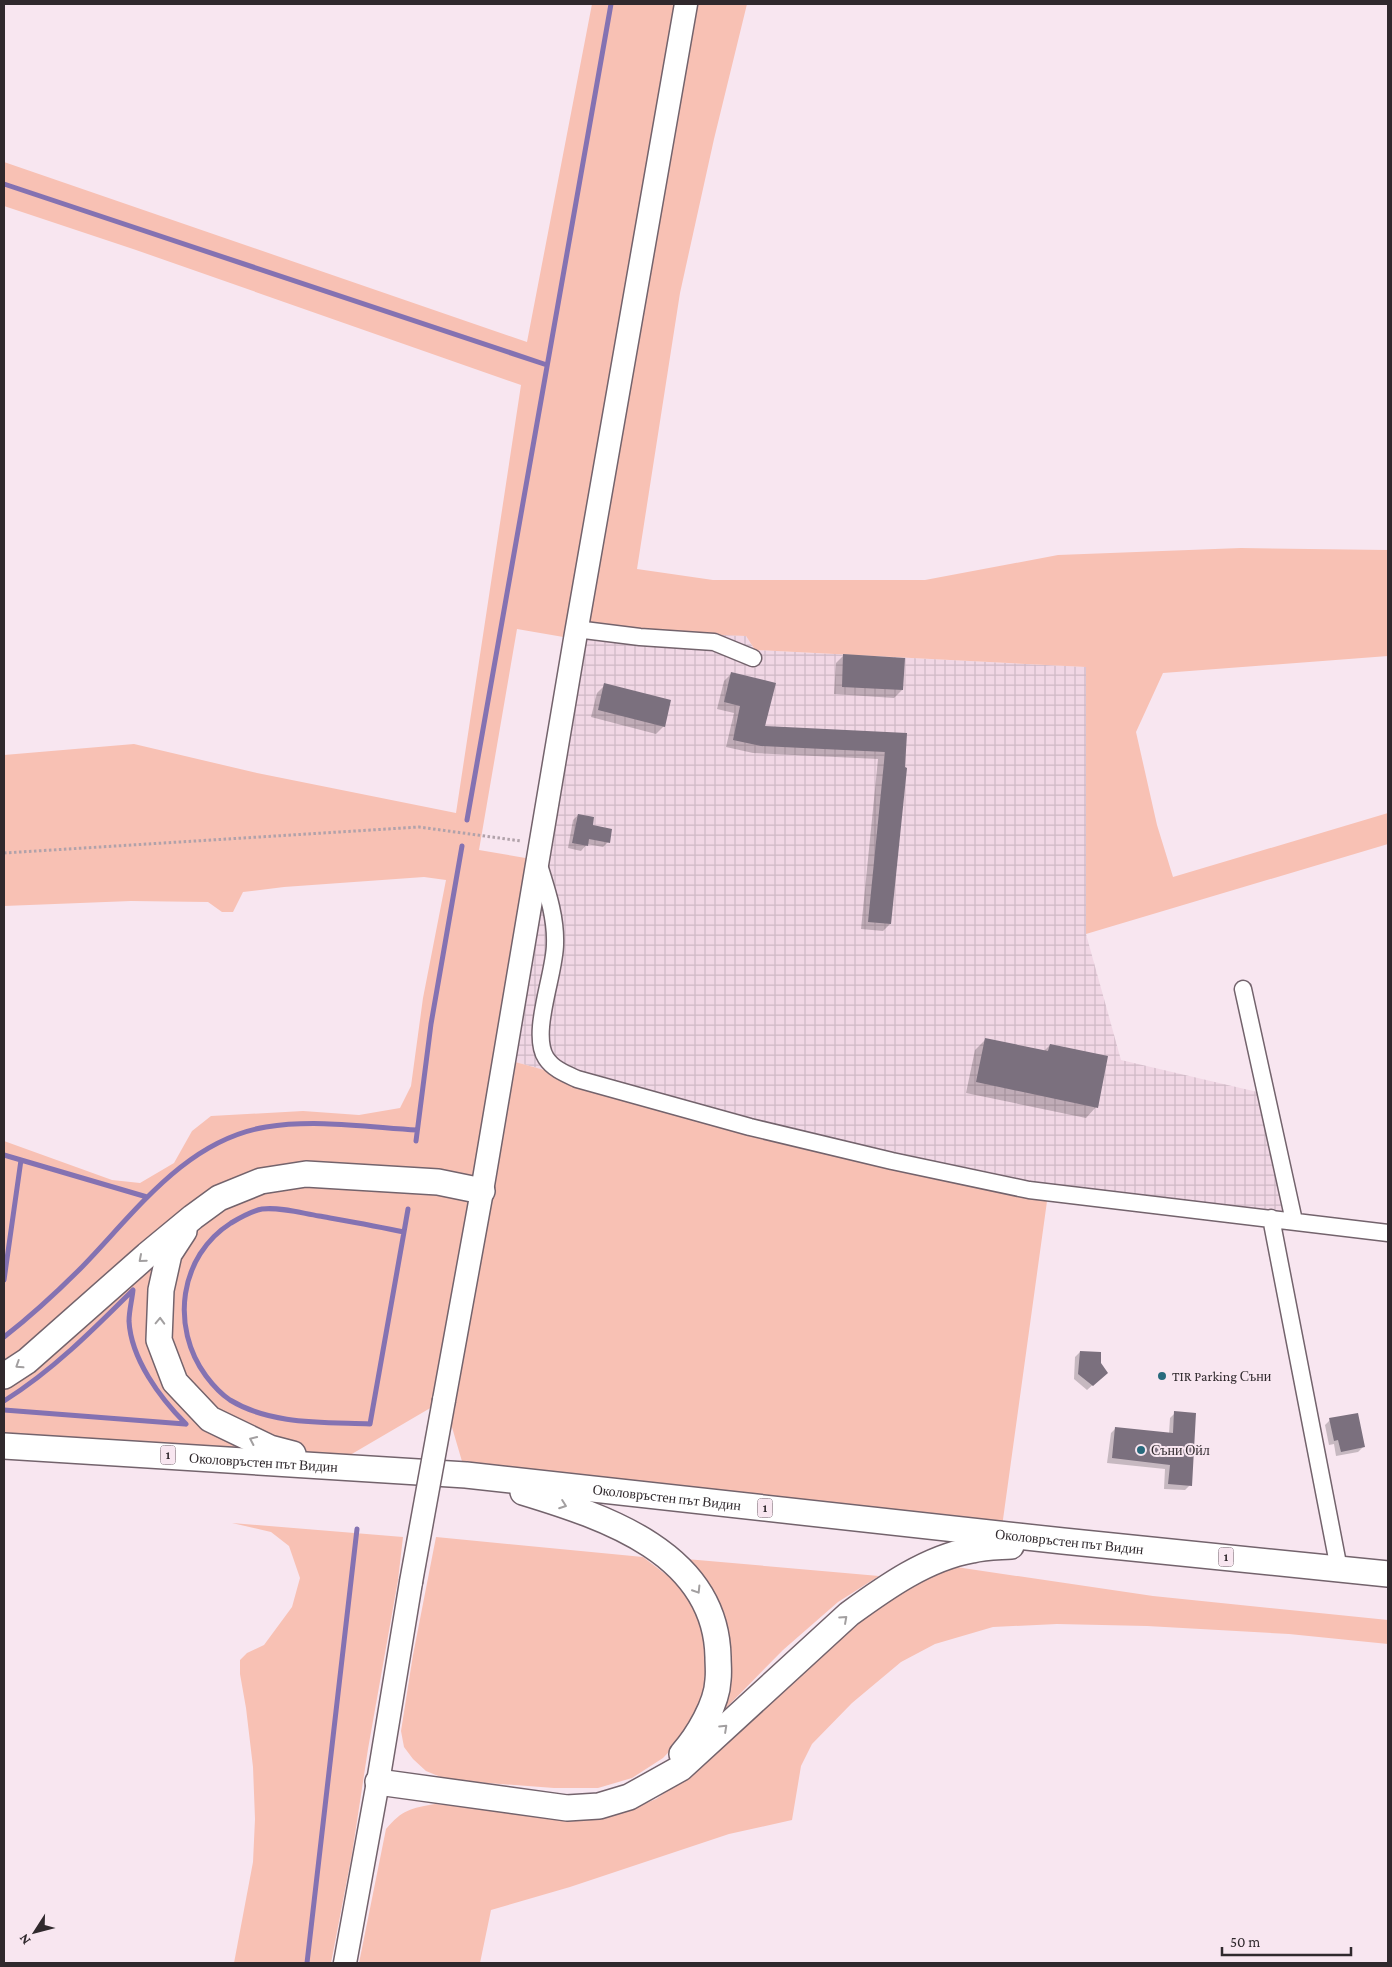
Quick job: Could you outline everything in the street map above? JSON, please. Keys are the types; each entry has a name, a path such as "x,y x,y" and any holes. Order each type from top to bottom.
{"main road":[{"path":"345,1963 378,1782 411,1582 482,1191 576,629 686,4"},
{"path":"4,1376 26,1361 193,1217 219,1198 262,1181 306,1174 438,1182 482,1191"},
{"path":"193,1217 169,1254 161,1290 159,1340 175,1382 210,1419 270,1448 333,1465"},
{"name":"Околовръстен път Видин","path":"4,1446 333,1465 466,1475 1063,1541 1388,1574"},
{"path":"466,1475 598,1517 626,1530 654,1546 678,1565 697,1587 712,1616 718,1645 718,1681 708,1715 688,1747 659,1781"},
{"path":"378,1782 567,1808 599,1806 629,1797 681,1768 849,1614 896,1582 943,1558 972,1550 1063,1541"}],"street":[{"path":"576,629 640,637 714,642 753,658"},
{"path":"538,852 549,898 555,936 553,967 542,1022 541,1044 546,1058 558,1070 577,1079 750,1127 892,1161 1011,1186 1049,1193 1388,1233"},
{"path":"1243,989 1294,1221"},
{"path":"1271,1218 1339,1569"}],"path":[{"path":"4,853 419,827 538,852"}],"shaded area":[{"path":"592,4 747,4 714,139 680,293 637,569 713,580 925,580 1058,555 1241,548 1388,550 1388,656 1163,673 1136,732 1157,825 1173,877 1388,813 1388,844 1086,934 1086,667 755,650 746,636 577,629 575,639 517,629 479,850 537,860 504,1059 577,1079 1048,1194 1001,1534 466,1475 444,1400 333,1465 4,1446 4,1141 112,1180 140,1183 174,1163 192,1131 211,1116 303,1111 359,1115 400,1108 411,1086 423,998 446,880 424,877 284,887 243,892 233,912 222,912 208,902 131,901 4,906 4,755 134,744 257,773 456,813 521,385 136,250 4,206 4,162 527,342"},
{"path":"576,629 746,636 755,650 1086,667 1086,934 1121,1060 1266,1094 1294,1221 1049,1193 750,1127 504,1059"},
{"path":"232,1523 403,1537 398,1580 368,1749 352,1854 331,1963 234,1963 253,1862 255,1819 253,1767 240,1674 240,1660 247,1653 264,1645 292,1607 300,1578 289,1546 271,1532"},
{"path":"436,1537 643,1557 677,1583 695,1604 706,1635 709,1672 699,1705 686,1734 663,1758 632,1778 598,1788 554,1788 448,1780 426,1771 404,1747 401,1731 413,1655"},
{"path":"686,1559 879,1576 838,1602 783,1650 725,1709 727,1688"},
{"path":"956,1567 1153,1596 1388,1620 1388,1644 1289,1634 1147,1626 1057,1624 993,1627 935,1644 901,1662 852,1703 812,1744 801,1766 792,1820 729,1834 570,1887 491,1910 480,1963 359,1963 386,1829 402,1814 419,1807 435,1804 584,1817 619,1814 656,1799 687,1777 847,1622 943,1569"}],"building":[{"path":"843,654 905,658 903,690 842,687"},
{"path":"731,672 776,683 765,726 907,733 905,767 907,768 891,924 868,922 885,752 761,746 733,740 740,706 724,702"},
{"path":"604,683 671,700 665,727 598,710"},
{"path":"578,814 594,817 593,825 612,829 610,843 589,839 588,846 572,843"},
{"path":"985,1038 1048,1051 1050,1044 1108,1056 1098,1108 976,1082"},
{"path":"1080,1351 1101,1352 1101,1363 1108,1373 1093,1386 1078,1374"},
{"path":"1174,1411 1196,1413 1192,1486 1168,1484 1170,1465 1112,1458 1115,1427 1173,1433"},
{"path":"1358,1413 1365,1447 1341,1452 1338,1440 1334,1441 1329,1418"}],"waterway":[{"path":"467,820 611,4"},
{"path":"4,184 547,365"},
{"path":"416,1141 431,1024 462,846"},
{"path":"4,1337 34,1313 71,1278 163,1182 186,1163 210,1147 237,1135 266,1127 285,1125 342,1124 417,1130"},
{"path":"4,1155 147,1197"},
{"path":"4,1280 21,1160"},
{"path":"404,1232 276,1209 258,1210 246,1214 231,1223 214,1237 200,1254 191,1273 186,1294 184,1315 187,1336 195,1357 206,1376 230,1400 263,1414 298,1421 370,1424 404,1232 408,1209"},
{"path":"4,1401 39,1377 87,1335 133,1290 129,1321 135,1349 148,1377 166,1402 186,1424"},
{"path":"4,1410 185,1424"},
{"path":"307,1963 357,1529"}],"place":[{"name":"TIR Parking Съни","path":"1162,1376"},
{"name":"Съни Ойл","path":"1141,1450"}]}
